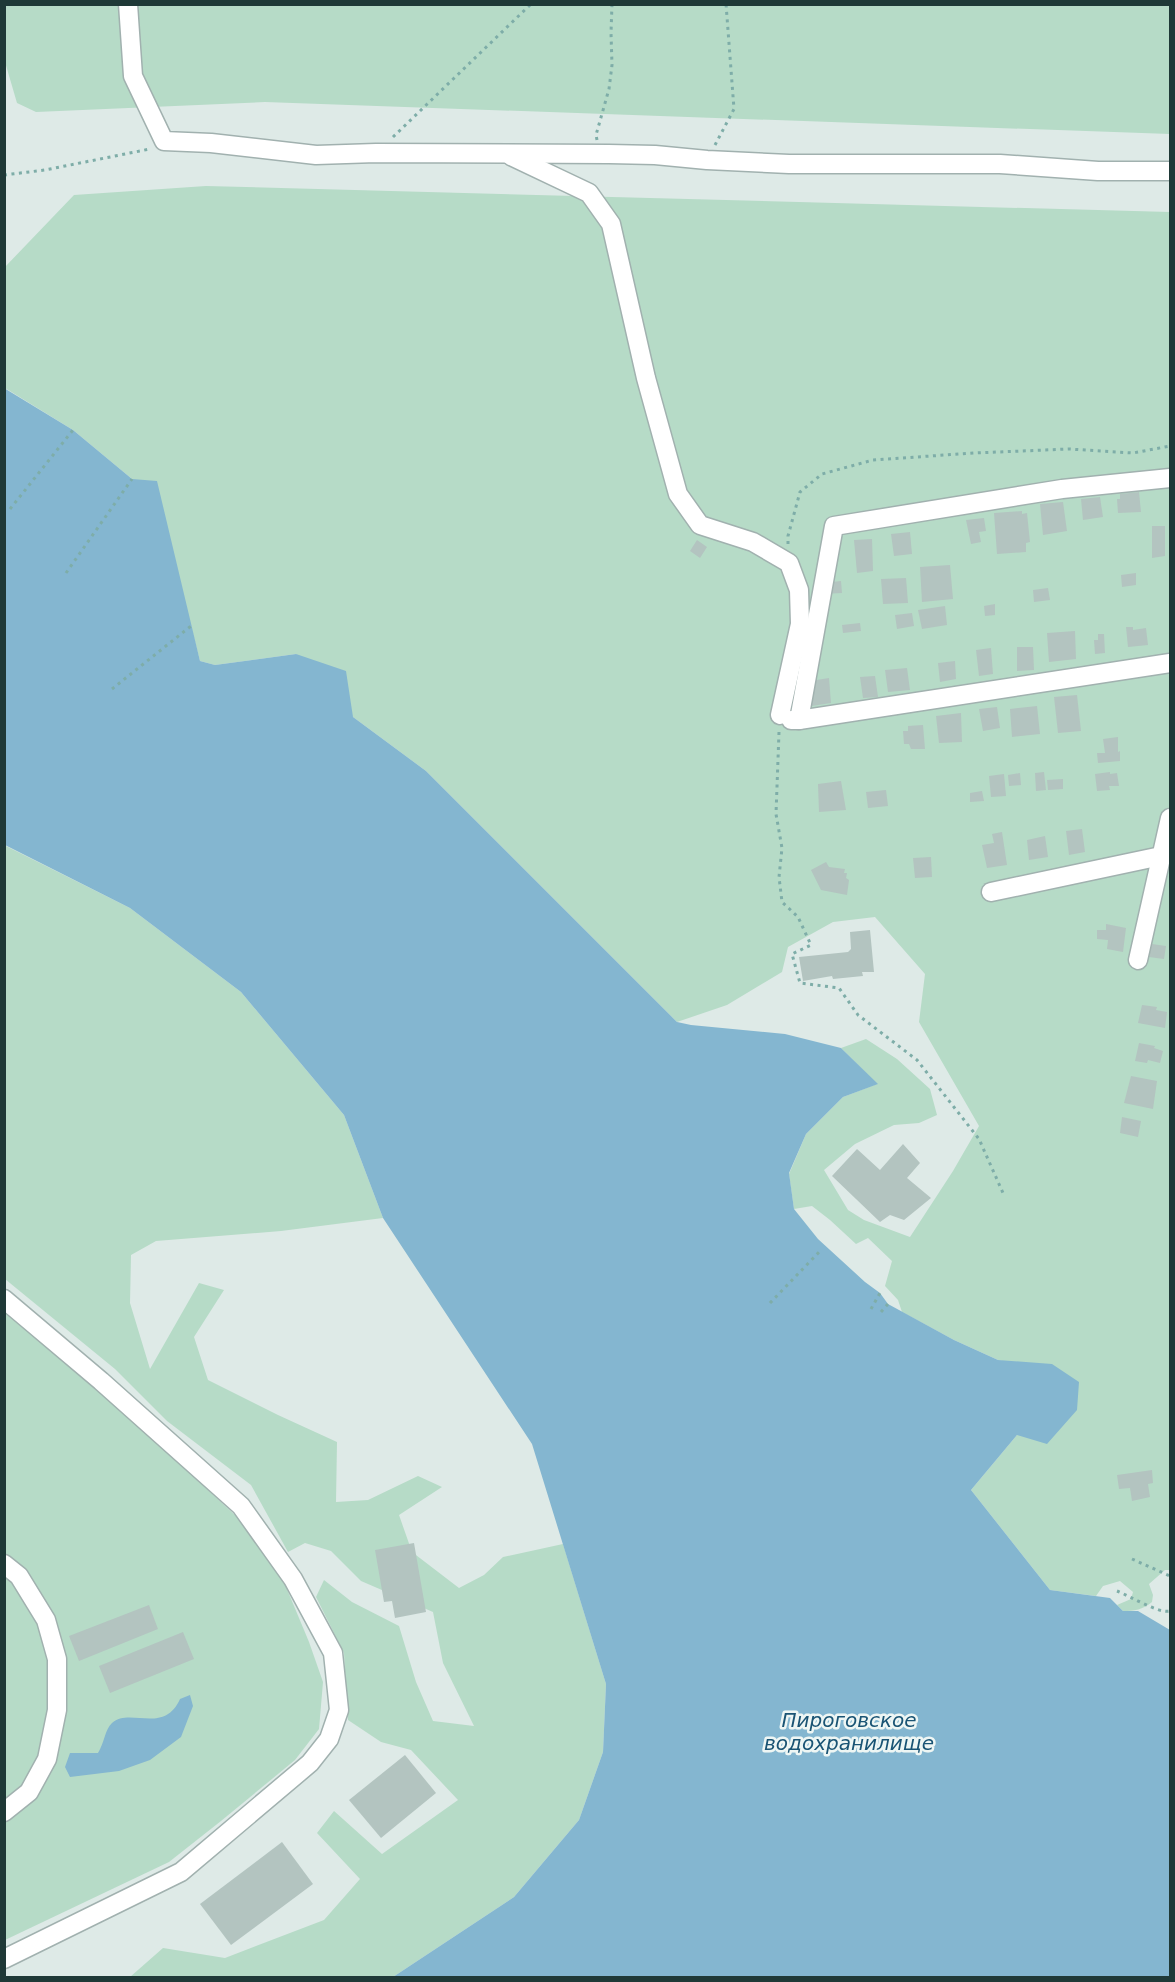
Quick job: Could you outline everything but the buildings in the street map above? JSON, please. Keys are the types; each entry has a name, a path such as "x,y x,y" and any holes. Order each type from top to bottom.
{"street":[{"path":"128,4 133,76 164,141 211,143 316,155 609,154 656,155 789,165 999,164 1098,171 1170,171"},
{"path":"504,153 589,193 610,224 646,378 678,494 700,525 753,542 789,563 799,590 800,624 790,718"},
{"path":"790,718 834,526 1062,489 1170,478"},
{"path":"790,718 1170,663"},
{"path":"1138,960 1170,818"},
{"path":"991,892 1161,856"},
{"path":"4,1299 101,1381 241,1506 293,1579 333,1653 339,1710 329,1739 310,1762 181,1872 4,1959"},
{"path":"4,1564 20,1576 46,1620 57,1659 57,1710 47,1760 29,1792 4,1812"}],"path":[{"path":"376,153 531,4"},
{"path":"609,154 599,147 596,135 609,89 612,65 610,33 612,4"},
{"path":"707,160 734,109 726,4"},
{"path":"4,175 45,170 111,155 147,150 164,141"},
{"path":"10,508 74,430"},
{"path":"789,563 788,536 800,492 822,474 873,460 1069,449 1133,453 1170,446"},
{"path":"66,573 132,479"},
{"path":"112,689 191,626"},
{"path":"790,718 776,814 782,848 779,877 782,902 798,917 811,945 792,954 800,983 839,988 858,1015 916,1060 979,1139 1003,1193"},
{"path":"770,1303 822,1249"},
{"path":"871,1309 880,1293"},
{"path":"881,1312 888,1304"},
{"path":"1132,1559 1170,1576"},
{"path":"1117,1591 1155,1610 1165,1613 1170,1611"}],"green space":[{"path":"4,5 1170,5 1170,134 265,102 36,112 17,103 5,62"},
{"path":"206,186 1170,212 1170,1570 1165,1570 1149,1584 1153,1595 1152,1602 1148,1605 1138,1610 1123,1611 1117,1605 1131,1599 1133,1592 1120,1581 1103,1586 1096,1596 1050,1590 971,1490 1017,1435 1040,1369 998,1360 902,1312 898,1300 885,1286 892,1261 868,1238 856,1244 812,1206 794,1209 789,1174 806,1134 843,1097 877,1084 841,1048 866,1039 897,1059 930,1089 937,1115 919,1123 894,1125 855,1144 824,1170 848,1210 864,1220 910,1237 979,1126 919,1022 925,974 875,917 833,922 788,947 782,972 727,1005 677,1022 426,771 353,717 296,654 215,665 200,661 191,626 132,479 73,430 5,388 4,268 74,195"},
{"path":"4,845 130,908 241,992 344,1115 383,1218 281,1231 156,1241 131,1255 130,1303 150,1369 199,1283 224,1290 194,1337 208,1380 337,1442 336,1502 368,1500 418,1476 442,1487 399,1515 412,1552 459,1588 484,1575 503,1557 563,1544 606,1684 603,1752 579,1820 514,1897 393,1977 130,1977 163,1948 225,1958 324,1920 360,1879 317,1833 334,1811 382,1854 458,1800 411,1750 381,1742 348,1720 344,1653 316,1597 324,1580 352,1602 399,1626 416,1682 433,1721 474,1726 443,1663 433,1612 361,1581 331,1551 305,1543 288,1552 251,1485 167,1421 115,1369 5,1279"},
{"path":"5,1311 136,1423 237,1517 284,1582 323,1682 319,1729 295,1760 221,1821 169,1862 5,1940"}],"water":[{"name":"Пироговское водохранилище","path":"4,388 73,430 132,479 157,481 200,661 215,665 296,654 346,671 353,717 426,771 677,1022 785,1034 841,1048 878,1084 843,1097 806,1134 789,1173 794,1209 818,1239 880,1293 888,1304 954,1340 998,1360 1052,1364 1079,1382 1077,1410 1047,1444 1017,1435 971,1490 1050,1590 1110,1598 1123,1611 1138,1611 1170,1630 1170,1977 393,1977 514,1897 579,1820 603,1752 606,1684 532,1444 383,1218 344,1115 241,992 130,908 5,845"},
{"path":"190,1695 193,1706 181,1737 150,1760 119,1771 70,1777 65,1767 70,1753 98,1753 112,1723 119,1719 165,1716 173,1710 180,1699"}]}
